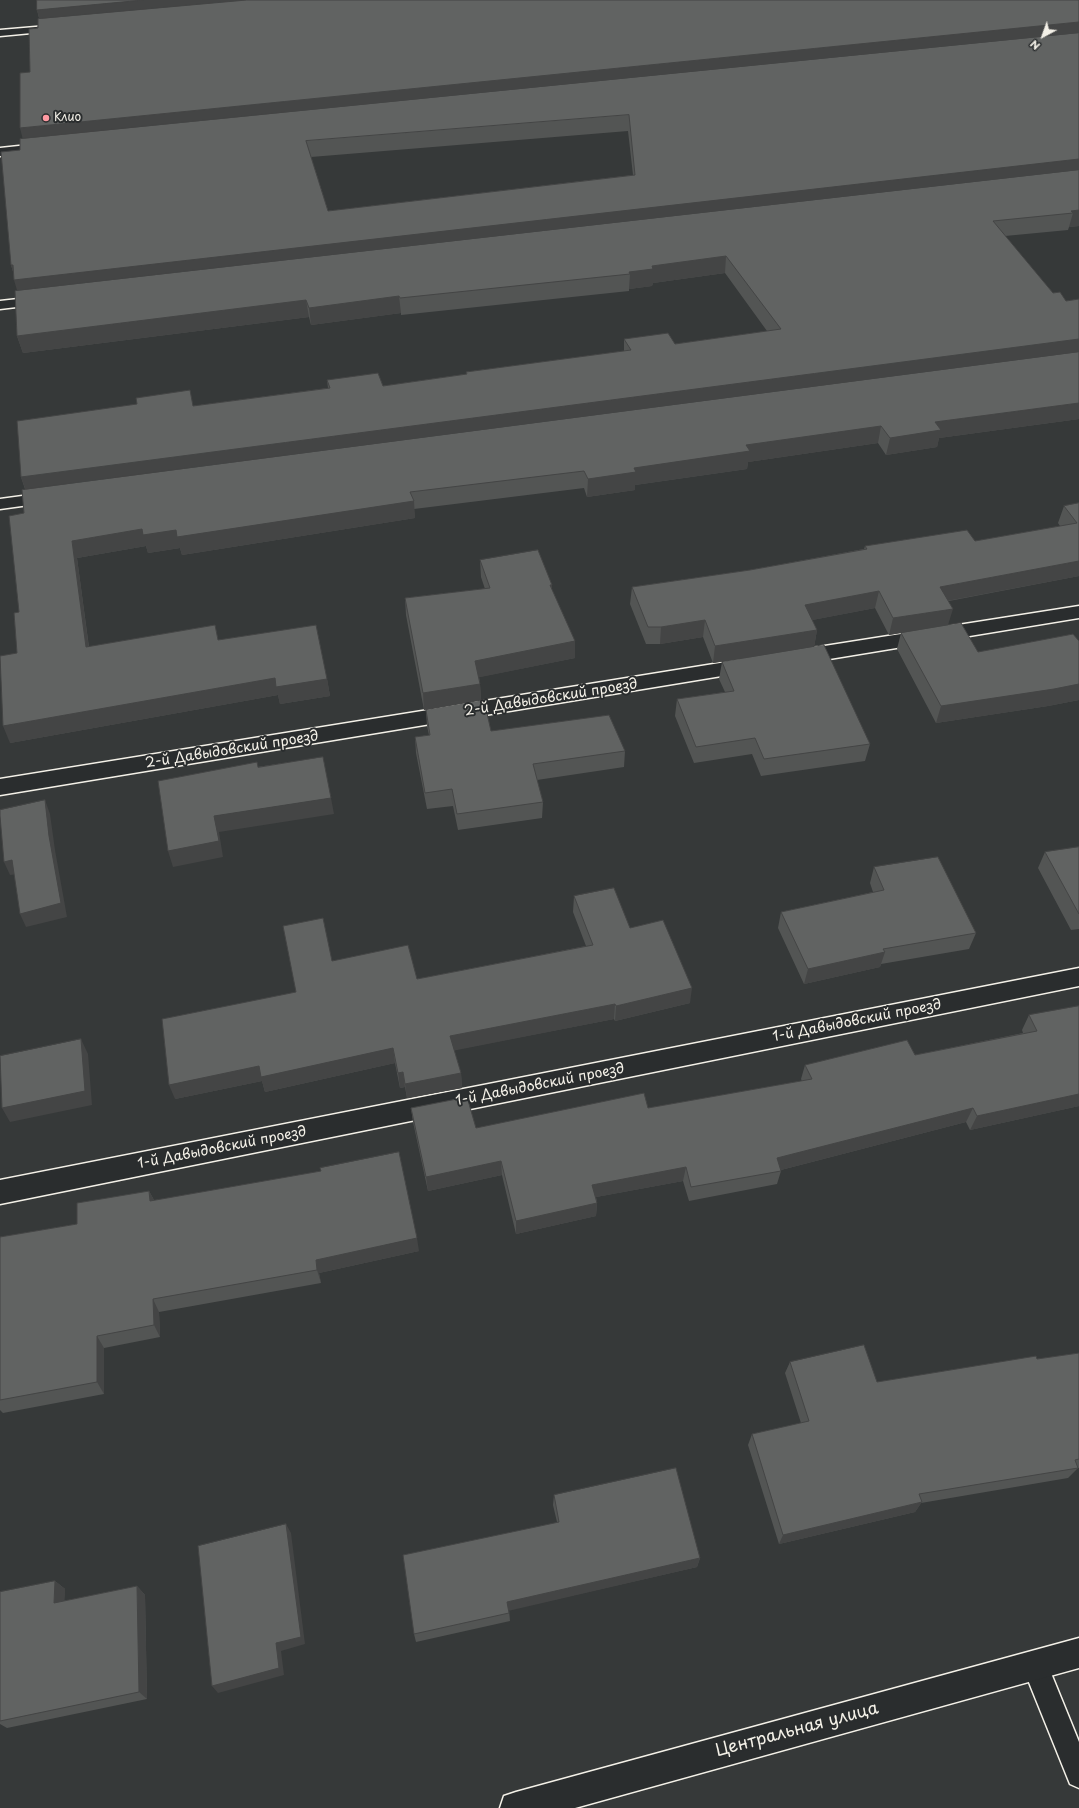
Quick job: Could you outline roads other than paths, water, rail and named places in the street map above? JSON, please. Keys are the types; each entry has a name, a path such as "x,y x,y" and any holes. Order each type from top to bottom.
{"street":[{"path":"0,33 72,27"},
{"path":"0,152 57,146"},
{"path":"0,306 59,299"},
{"path":"0,504 68,495"},
{"name":"2-й Давыдовский проезд","path":"0,787 1079,612"},
{"name":"1-й Давыдовский проезд","path":"0,1192 1079,977"},
{"name":"Центральная улица","path":"516,1808 1079,1653"}],"lane":[{"path":"1035,1664 1079,1775"}],"place":[{"name":"Клио","path":"46,118"}]}
